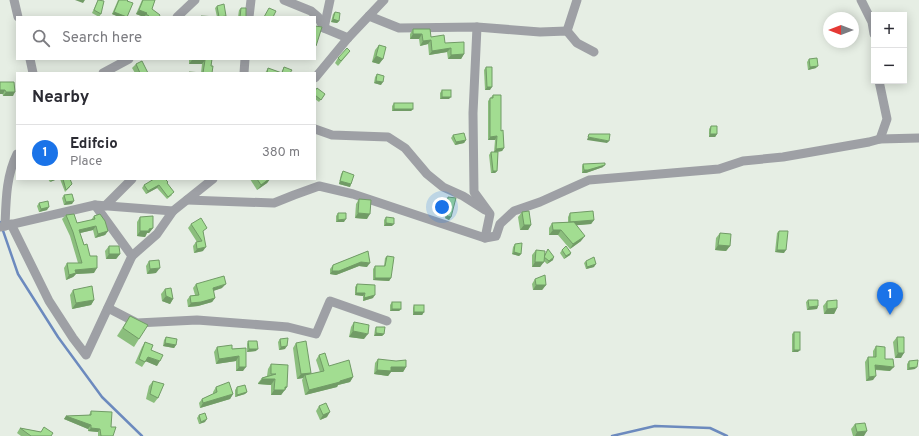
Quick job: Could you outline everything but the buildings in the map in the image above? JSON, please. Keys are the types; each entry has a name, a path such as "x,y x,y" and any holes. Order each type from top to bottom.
{"street":[{"path":"14,0 18,16"},
{"path":"178,16 195,0"},
{"path":"249,16 251,0"},
{"path":"284,0 311,11 318,17 324,28 348,38"},
{"path":"324,28 330,0"},
{"path":"316,77 348,38 384,0"},
{"path":"567,31 577,0"},
{"path":"860,0 871,20"},
{"path":"369,16 399,28 477,27 540,32 567,31"},
{"path":"477,27 473,113 474,192 490,214 485,238"},
{"path":"567,31 577,43 594,52"},
{"path":"30,60 33,72"},
{"path":"105,72 127,60"},
{"path":"244,72 245,60"},
{"path":"880,84 887,119 880,139"},
{"path":"316,128 332,134 388,137 405,148 427,174 443,187 463,196 490,214"},
{"path":"187,200 274,203 294,194 319,186 353,194 485,238 496,236 500,224 514,211 540,202 589,180 719,169 743,161 790,156 880,139 919,138"},
{"path":"16,156 12,163 6,193 5,226 49,301 86,355 132,256 157,234 173,211 212,180"},
{"path":"105,206 131,180"},
{"path":"5,226 95,205 173,211"},
{"path":"95,205 132,256"},
{"path":"108,308 138,323 197,320 288,327 316,334 330,301 387,321"}],"waterway":[{"path":"0,222 18,274 58,337 102,397 142,436"},
{"path":"612,436 655,426 710,428 727,436"}],"place":[{"name":"Edifcio","path":"890,315"}]}
